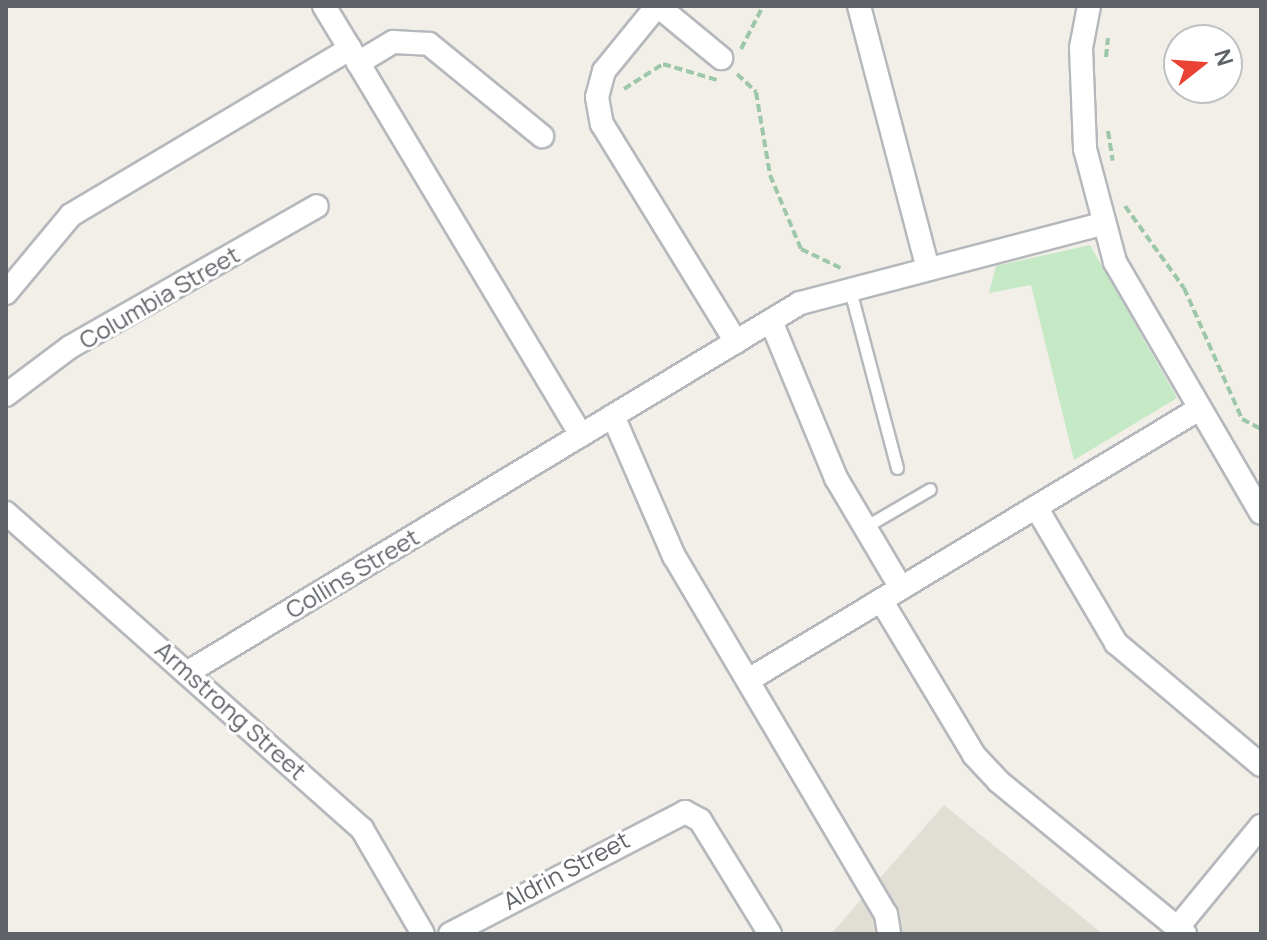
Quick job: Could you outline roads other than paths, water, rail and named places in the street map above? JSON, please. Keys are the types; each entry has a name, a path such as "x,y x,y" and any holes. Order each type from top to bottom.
{"street":[{"path":"324,6 581,435"},
{"path":"721,58 658,6 604,71 597,97 602,124 736,342"},
{"path":"859,6 928,269"},
{"path":"1089,6 1081,48 1085,149 1115,262 1261,513"},
{"path":"6,293 71,215 354,56 393,42 429,44 542,136"},
{"name":"Columbia Street","path":"10,386 70,347 317,206"},
{"name":"Collins Street","path":"190,671 800,303 1104,223"},
{"path":"771,321 836,478 901,588"},
{"path":"750,679 1199,409"},
{"path":"613,416 674,556 750,679 886,914 889,934"},
{"path":"1036,507 1116,643 1261,765"},
{"name":"Armstrong Street","path":"6,513 190,671 362,829 423,934"},
{"path":"881,600 974,755 1181,931 1261,826"},
{"name":"Aldrin Street","path":"450,934 685,812 700,820 770,934"}],"lane":[{"path":"850,290 897,468"},
{"path":"865,527 930,489"}]}
